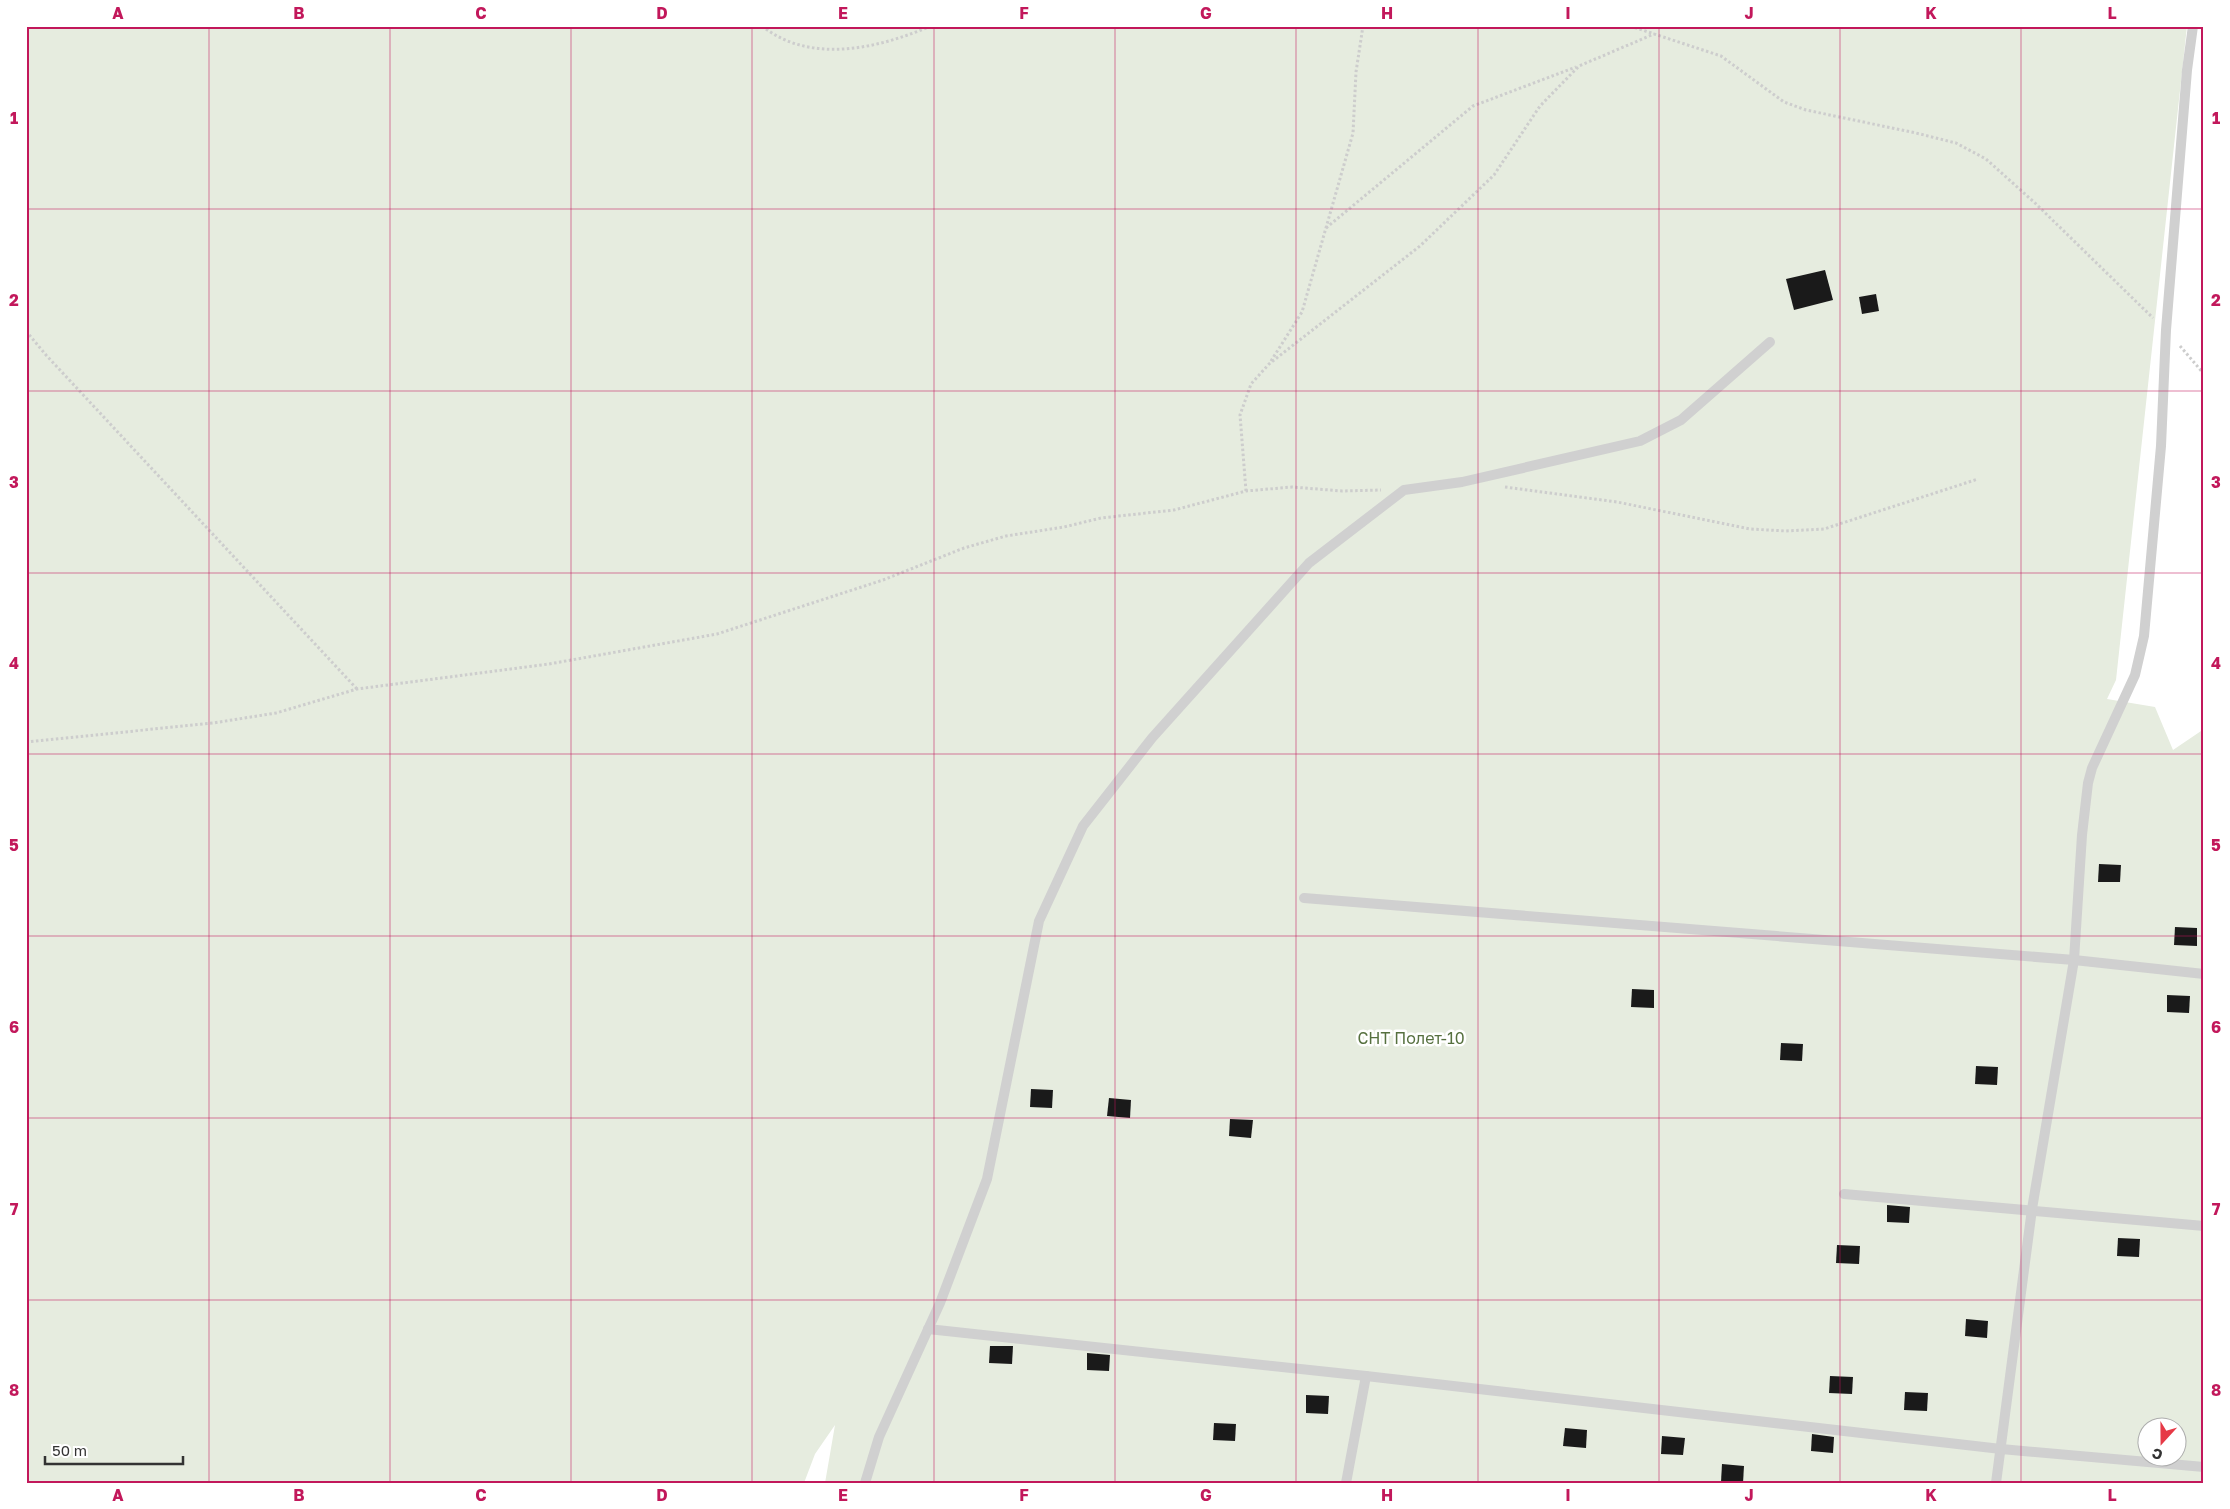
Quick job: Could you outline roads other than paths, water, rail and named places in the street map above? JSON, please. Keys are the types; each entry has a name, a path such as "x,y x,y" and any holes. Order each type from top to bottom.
{"lane":[{"path":"1996,1483 2032,1209 2074,960 2082,835 2088,784 2092,768 2135,675 2144,636 2160,446 2166,330 2193,26"},
{"path":"866,1483 879,1438 928,1328 987,1179 1038,921 1082,826 1152,738 1309,564 1404,490 1462,482 1640,441 1680,420 1770,342"},
{"path":"1304,898 2074,960 2204,974"},
{"path":"1844,1194 2032,1209 2204,1226"},
{"path":"928,1328 2001,1449 2204,1467"},
{"path":"1346,1483 1366,1376"}],"park label":[{"name":"СНТ Полет-10","path":"1411,1038"}]}
